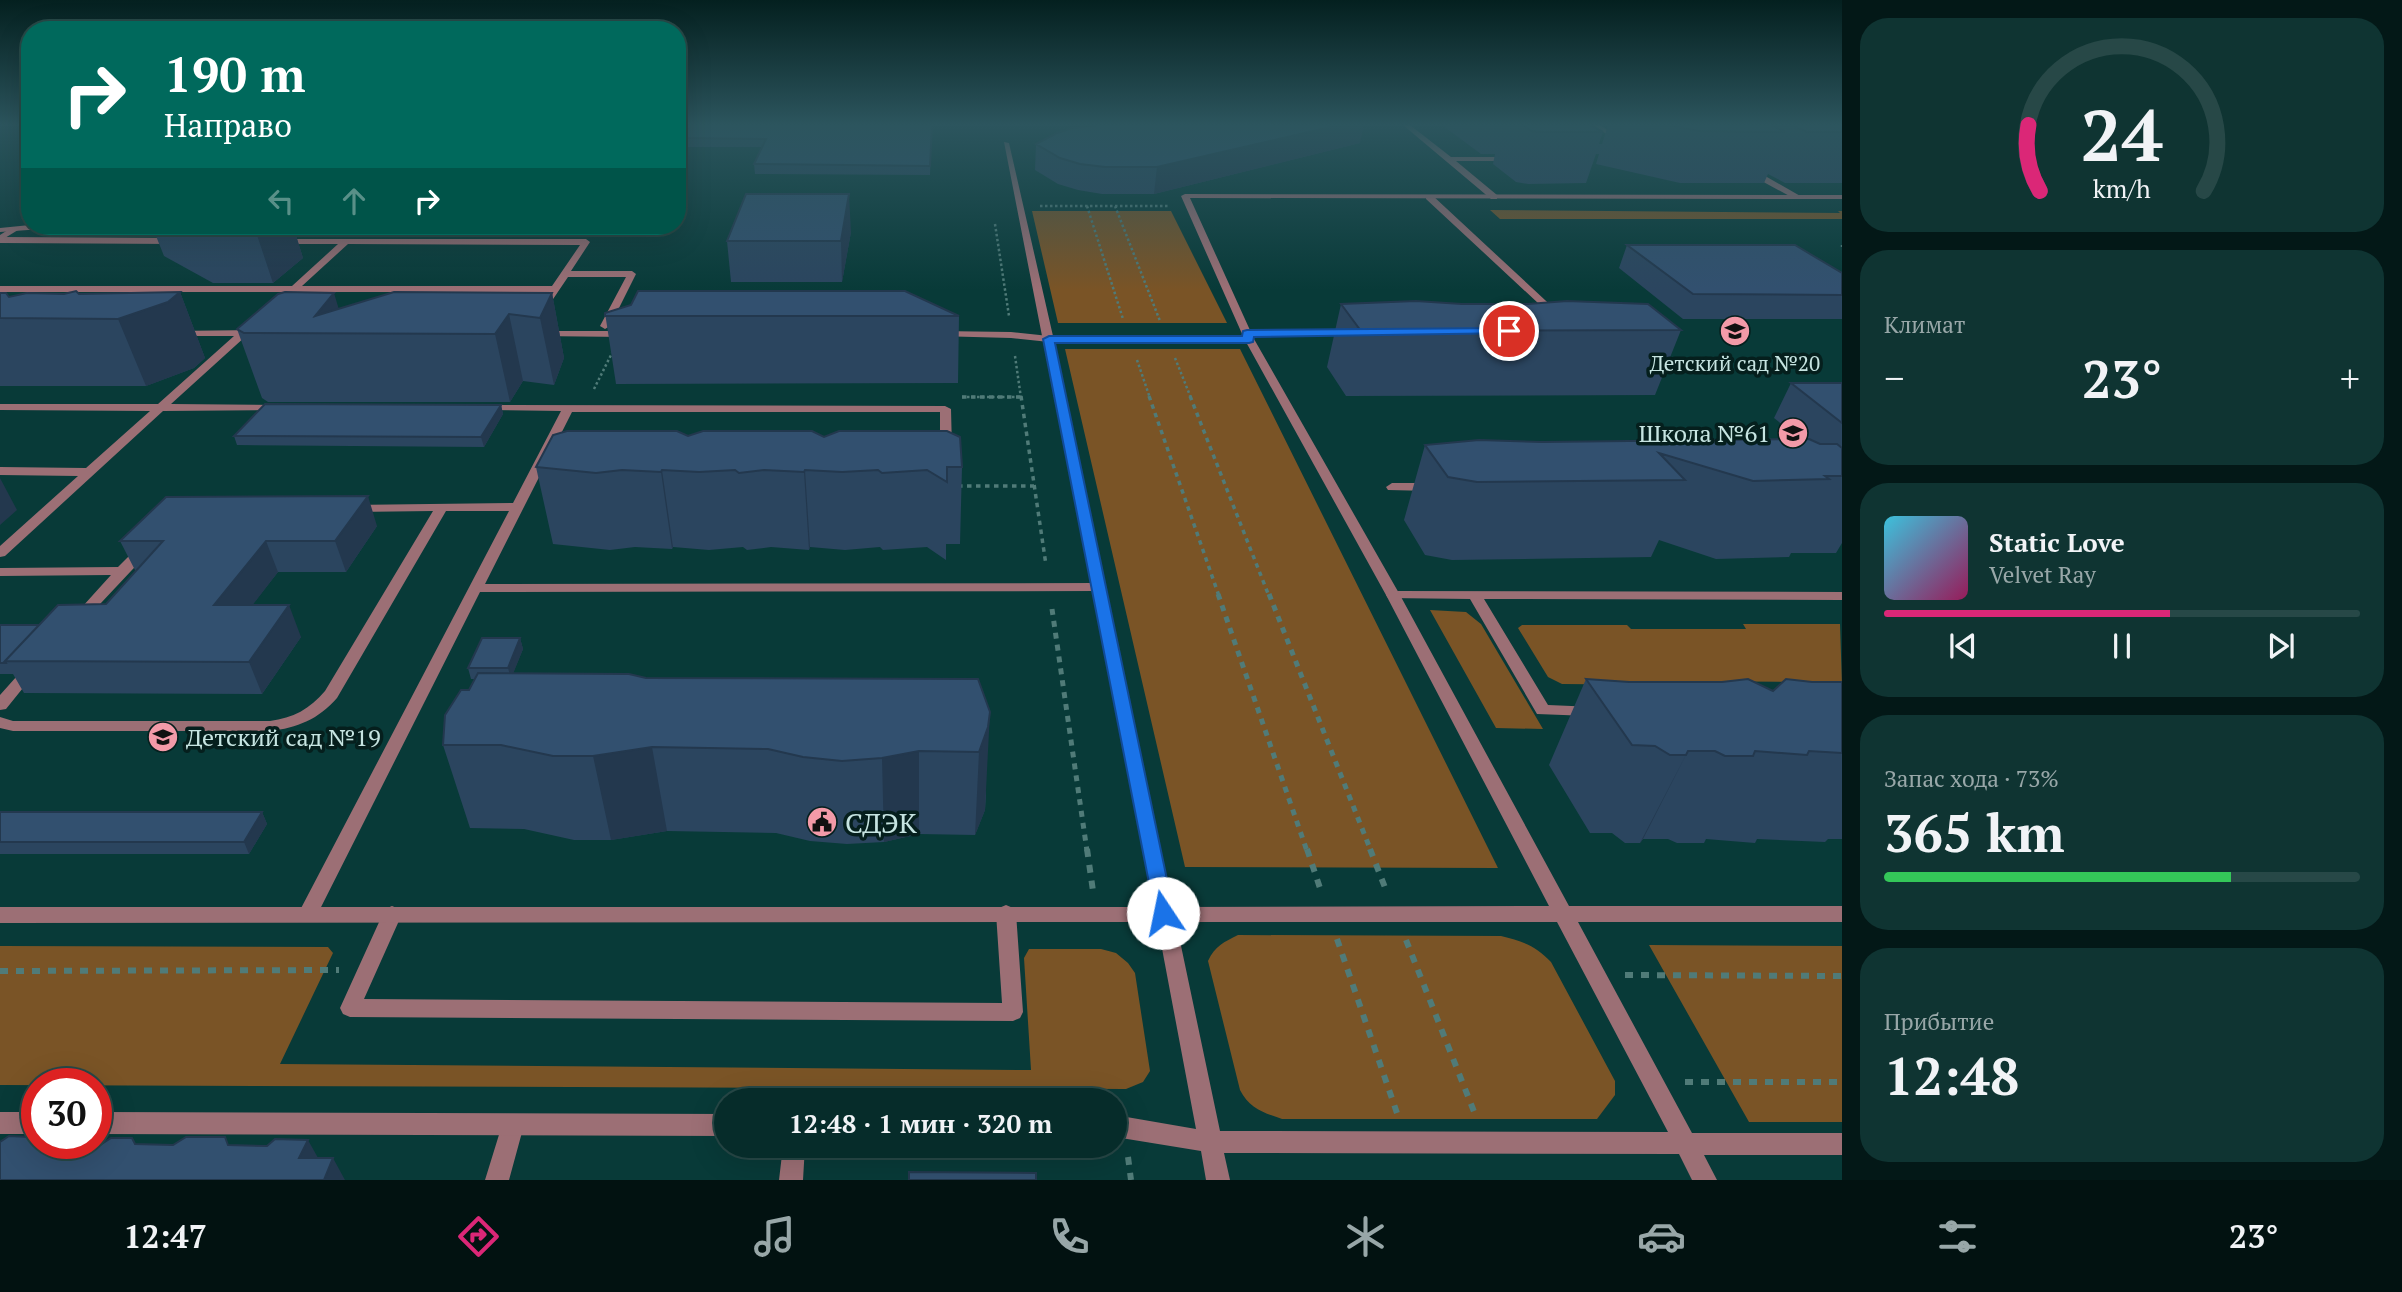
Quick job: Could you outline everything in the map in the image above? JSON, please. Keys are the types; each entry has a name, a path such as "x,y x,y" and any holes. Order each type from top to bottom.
{"street":[{"path":"1014,180 1049,339 1218,1180"},
{"path":"1474,180 1494,197"},
{"path":"1767,180 1798,197"},
{"path":"1429,197 1565,323"},
{"path":"1705,1180 1393,595 1248,336 1187,201 1429,197 1842,197"},
{"path":"0,230 21,229"},
{"path":"0,239 14,230"},
{"path":"0,239 194,241"},
{"path":"277,241 586,242 533,323"},
{"path":"294,289 346,241"},
{"path":"565,274 632,275 601,334"},
{"path":"0,289 555,289"},
{"path":"928,334 1011,335 1049,339 1167,339 1370,332"},
{"path":"162,333 270,333"},
{"path":"0,553 243,333"},
{"path":"526,334 636,334"},
{"path":"0,407 293,408"},
{"path":"468,408 945,408 947,472"},
{"path":"308,914 517,507 542,471 576,408"},
{"path":"0,471 90,472"},
{"path":"1392,487 1447,487"},
{"path":"345,509 517,507"},
{"path":"0,722 13,726 270,726 304,718 316,711 331,694 442,508"},
{"path":"68,630 149,544"},
{"path":"0,572 122,571"},
{"path":"475,588 1097,587"},
{"path":"1393,595 1842,596"},
{"path":"1474,595 1543,710 1599,711"},
{"path":"0,705 41,659"},
{"path":"392,914 350,1008 1013,1012 1006,913"},
{"path":"0,915 1842,914"},
{"path":"0,1123 21,1123"},
{"path":"112,1124 714,1125"},
{"path":"497,1180 513,1125"},
{"path":"1127,1128 1211,1142 1842,1144"},
{"path":"791,1180 793,1158"}],"path":[{"path":"1019,206 1115,206 1187,201"},
{"path":"1087,206 1130,339 1406,1142"},
{"path":"1115,206 1486,1143"},
{"path":"576,408 622,334"},
{"path":"945,408 944,398 1021,397"},
{"path":"947,472 947,486 1034,486"},
{"path":"0,971 367,970"},
{"path":"1596,975 1842,976"},
{"path":"1653,1082 1842,1082"}],"shaded area":[{"path":"1490,210 1842,211 1842,219 1500,219"},
{"path":"1032,211 1171,211 1227,323 1058,323"},
{"path":"1065,349 1240,349 1498,868 1185,867"},
{"path":"1430,610 1466,612 1481,624 1543,729 1496,728"},
{"path":"1743,624 1840,624 1842,686 1796,682 1673,681 1676,685 1562,684 1548,677 1518,628 1522,625 1627,625 1631,629 1746,629"},
{"path":"1238,935 1501,936 1522,942 1551,962 1615,1081 1615,1095 1597,1119 1282,1119 1269,1114 1252,1106 1240,1090 1208,961 1217,948"},
{"path":"1649,945 1842,946 1842,1122 1749,1122"},
{"path":"0,946 328,947 333,953 280,1064 1031,1070 1024,958 1029,949 1101,949 1116,953 1135,973 1150,1071 1143,1082 1127,1089 112,1085 112,1068 21,1068 21,1085 0,1085"}],"building":[{"path":"746,194 849,194 841,241 727,241"},
{"path":"1627,245 1795,245 1842,273 1842,295 1693,294"},
{"path":"76,291 79,294 180,292 168,302 118,319 0,318 0,293 6,293 9,297 27,293 64,294"},
{"path":"638,291 905,291 959,316 605,316 605,313 631,305"},
{"path":"394,292 552,293 540,318 509,314 495,334 244,333 237,329 278,294 334,293 315,316"},
{"path":"1416,301 1462,304 1567,301 1648,304 1681,330 1361,331 1341,304"},
{"path":"1791,383 1842,383 1842,423"},
{"path":"265,404 501,405 481,437 234,436"},
{"path":"567,431 677,431 688,436 703,431 812,431 824,437 839,431 947,431 960,437 962,467 947,467 947,482 927,470 882,473 878,470 764,470 739,473 735,470 622,470 596,473 536,467 553,435"},
{"path":"1809,439 1820,444 1837,444 1842,448 1842,476 1825,476 1829,479 1753,481 1659,453 1685,480 1477,482 1448,477 1425,445 1479,440 1542,442"},
{"path":"368,496 335,541 266,541 214,605 289,605 249,662 5,661 58,605 106,604 163,541 120,541 166,497"},
{"path":"0,625 39,625 6,663 0,663"},
{"path":"482,638 520,638 508,668 468,668"},
{"path":"478,673 629,674 646,678 978,679 990,712 979,752 919,751 882,758 842,761 803,757 768,749 652,747 593,756 553,756 501,745 443,745 445,715 461,690 469,690"},
{"path":"1586,679 1722,682 1748,679 1773,691 1786,679 1842,682 1842,753 1809,751 1807,755 1755,751 1753,756 1725,756 1715,751 1688,751 1686,755 1670,755 1655,746 1632,745"},
{"path":"0,812 262,812 244,842 0,842"},
{"path":"9,1136 21,1137 21,1159 112,1159 112,1138 132,1138 135,1144 173,1145 186,1137 225,1137 228,1145 267,1146 275,1139 308,1140 299,1158 333,1158 324,1180 0,1180 0,1142"},
{"path":"909,1172 1036,1173 1036,1180 909,1180"}],"place":[{"name":"Детский сад №20","path":"1735,331"},
{"name":"Школа №61","path":"1793,433"},
{"name":"Детский сад №19","path":"163,737"},
{"name":"СДЭК","path":"822,822"}],"route":[{"path":"1163,913 1049,339 1249,339 1247,333 1509,331"}]}
